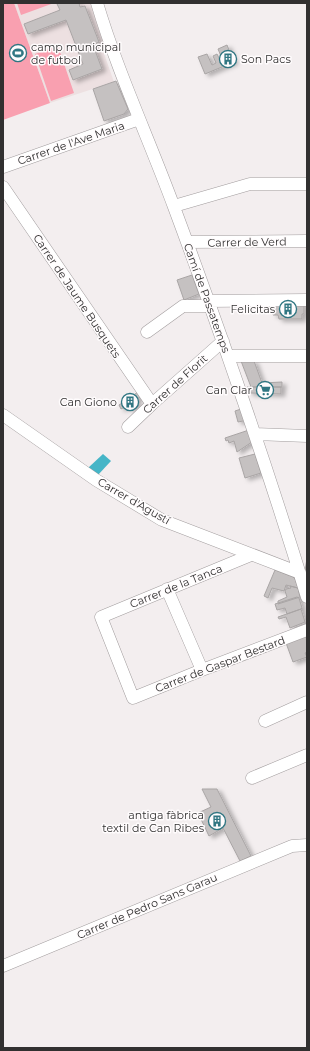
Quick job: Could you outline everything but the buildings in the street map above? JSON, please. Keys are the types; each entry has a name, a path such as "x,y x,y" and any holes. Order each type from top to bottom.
{"street":[{"name":"Camí de Passatemps","path":"97,3 108,39 174,206 229,356 303,579 307,597"},
{"name":"Carrer de l'Ave Maria","path":"3,167 139,119"},
{"path":"174,206 250,184 307,184"},
{"name":"Carrer de Jaume Busquets","path":"3,187 152,404"},
{"name":"Carrer de Verd","path":"187,242 307,241"},
{"path":"147,332 183,306 307,300"},
{"name":"Carrer de Florit","path":"128,427 223,341"},
{"path":"229,356 307,356"},
{"name":"Carrer d'Agustí","path":"3,415 96,480 162,520 251,555 303,579"},
{"path":"255,434 307,436"},
{"name":"Carrer de la Tanca","path":"133,698 101,617 251,555"},
{"path":"167,589 202,670"},
{"name":"Carrer de Gaspar Bestard","path":"133,698 307,630"},
{"path":"265,721 307,702"},
{"path":"252,778 307,755"},
{"name":"Carrer de Pedro Sans Garau","path":"3,966 292,846 307,845"},
{"path":"292,846 307,854"}],"shaded area":[{"name":"camp municipal de futbol","path":"3,3 14,3 50,103 3,120"},
{"path":"14,3 93,3 106,43 101,45 114,82 50,103"},
{"path":"17,3 54,3 21,15"},
{"path":"58,46 74,93 51,101 35,54"}],"water":[{"path":"103,454 111,461 97,476 88,468"}],"place":[{"name":"camp municipal de futbol","path":"18,53"},
{"name":"Son Pacs","path":"228,59"},
{"name":"Felicitas","path":"288,309"},
{"name":"Can Clar","path":"265,390"},
{"name":"Can Giono","path":"130,402"},
{"name":"antiga fàbrica textil de Can Ribes","path":"217,821"}]}
